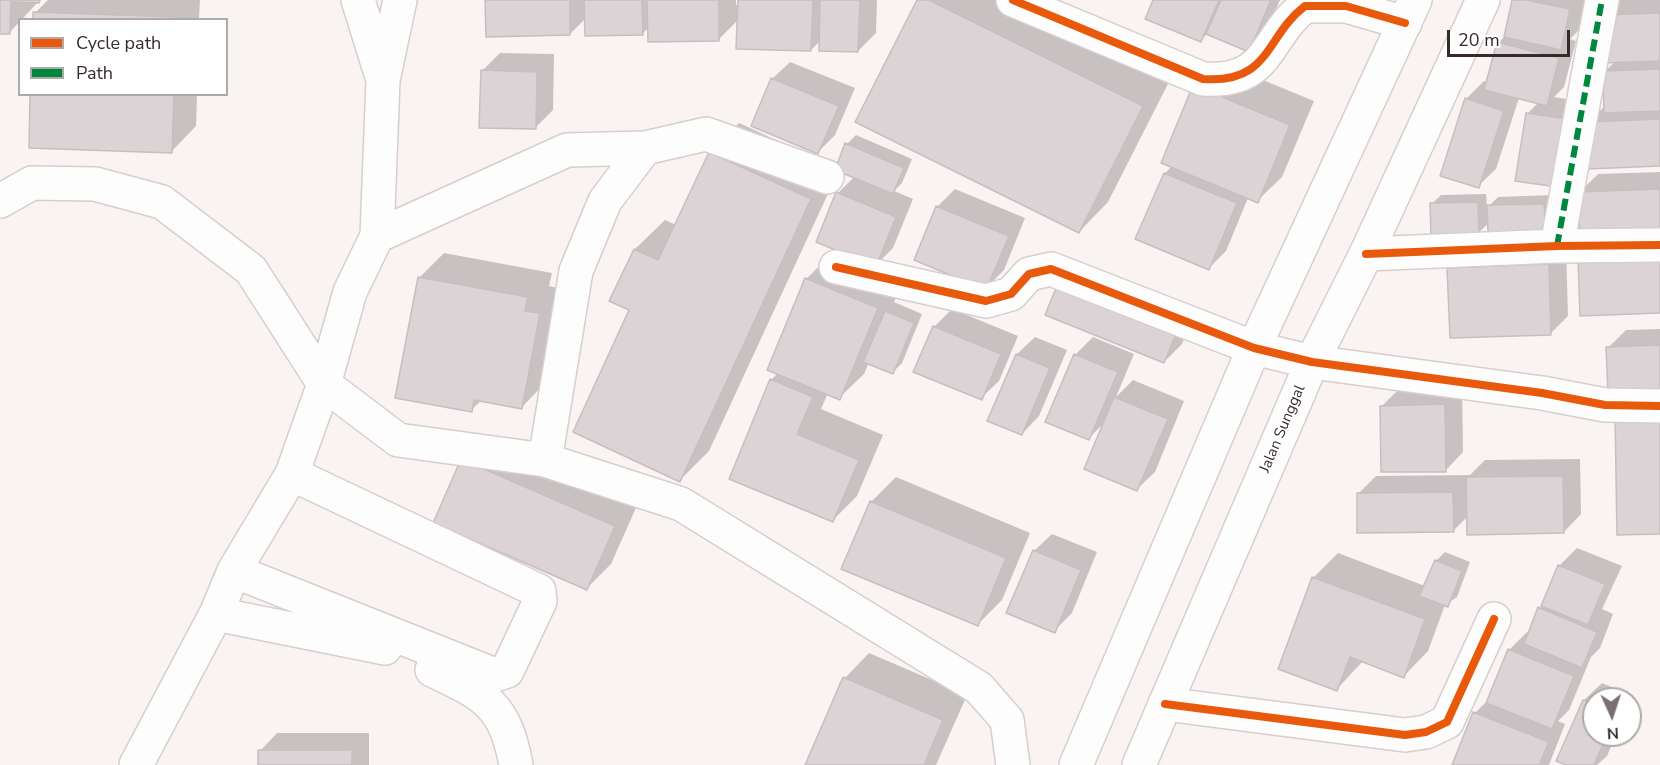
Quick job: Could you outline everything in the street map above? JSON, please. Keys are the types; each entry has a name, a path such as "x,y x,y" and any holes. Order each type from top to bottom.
{"street":[{"path":"358,0 383,80"},
{"path":"136,765 216,614 234,571 291,474 324,384 350,292 377,236 383,80 400,0"},
{"path":"1013,0 1203,79 1220,80 1251,69 1262,62 1305,6 1346,6 1410,12 1254,348 1076,765"},
{"name":"Jalan Sunggal","path":"1139,765 1312,362 1366,254 1483,0"},
{"path":"1557,246 1602,0"},
{"path":"377,236 567,150 645,148 706,134 827,177"},
{"path":"545,460 576,271 605,201 645,148"},
{"path":"0,201 32,183 95,184 162,202 251,270 324,384 398,440 545,460 681,504 979,688 1007,720 1013,765"},
{"path":"1366,254 1557,246 1660,245"},
{"path":"836,267 986,302 1011,294 1029,274 1051,269 1254,348 1312,362 1542,393 1605,405 1660,406"},
{"path":"234,571 495,675 507,671 540,601 539,591 291,474"},
{"path":"216,614 387,648 461,684 490,702 501,716 511,735 516,765"},
{"path":"1165,704 1405,735 1426,732 1446,722 1494,619"}],"building":[{"path":"0,0 40,0 39,3 11,2 10,34 0,34"},
{"path":"485,0 570,0 570,35 486,37"},
{"path":"584,0 642,0 643,35 585,36"},
{"path":"647,0 719,0 719,41 648,42"},
{"path":"738,0 813,0 811,51 736,49"},
{"path":"820,0 860,0 858,52 819,51"},
{"path":"917,0 929,0 1143,106 1079,233 855,122"},
{"path":"1153,0 1219,0 1201,42 1145,19"},
{"path":"1221,0 1271,0 1249,52 1206,34"},
{"path":"1512,0 1526,0 1570,9 1561,50 1504,37"},
{"path":"33,12 176,17 176,18 33,18"},
{"path":"1660,13 1660,61 1602,63 1601,15"},
{"path":"1497,42 1559,58 1547,106 1484,90"},
{"path":"1660,69 1660,111 1604,113 1603,71"},
{"path":"481,70 537,72 536,129 479,128"},
{"path":"771,78 839,106 818,154 751,126"},
{"path":"1193,85 1290,125 1258,203 1161,163"},
{"path":"30,96 174,96 172,153 29,148"},
{"path":"1465,98 1504,111 1479,188 1440,176"},
{"path":"1526,113 1568,119 1557,187 1515,181"},
{"path":"1660,119 1660,166 1587,169 1586,122"},
{"path":"845,143 904,168 893,194 835,170"},
{"path":"709,152 811,199 680,482 573,432 629,310 609,301 634,249 658,260"},
{"path":"1164,173 1237,203 1209,270 1135,239"},
{"path":"1660,189 1660,234 1580,237 1578,192"},
{"path":"836,192 896,217 876,267 816,242"},
{"path":"1478,202 1479,235 1431,237 1430,203"},
{"path":"1544,204 1546,231 1488,232 1487,205"},
{"path":"936,206 1009,236 986,290 914,260"},
{"path":"1660,255 1660,313 1580,316 1578,258"},
{"path":"1549,264 1551,335 1450,338 1447,268"},
{"path":"418,277 528,297 525,311 540,313 522,409 474,400 472,412 395,398"},
{"path":"805,278 878,308 840,400 767,370"},
{"path":"1059,281 1178,329 1164,363 1045,315"},
{"path":"885,311 914,323 893,374 863,362"},
{"path":"933,326 1001,354 982,400 913,372"},
{"path":"1660,345 1660,392 1608,394 1606,347"},
{"path":"1016,354 1050,368 1022,435 987,421"},
{"path":"1074,354 1118,372 1089,440 1045,422"},
{"path":"770,379 813,397 797,434 859,460 833,522 729,479"},
{"path":"1114,397 1168,419 1137,491 1084,469"},
{"path":"1445,404 1446,472 1381,472 1380,406"},
{"path":"1660,411 1660,534 1617,535 1615,412"},
{"path":"461,459 615,526 587,590 433,523"},
{"path":"1563,476 1564,533 1467,535 1466,477"},
{"path":"1453,492 1454,532 1357,533 1357,493"},
{"path":"870,501 1006,558 978,626 841,569"},
{"path":"1033,550 1081,570 1055,633 1006,613"},
{"path":"1435,560 1462,571 1448,607 1419,596"},
{"path":"1558,565 1605,584 1588,625 1541,606"},
{"path":"1312,577 1425,619 1404,678 1350,657 1337,691 1278,669"},
{"path":"1538,607 1597,632 1582,668 1524,644"},
{"path":"1508,649 1574,676 1552,729 1486,703"},
{"path":"843,677 943,720 924,765 805,765"},
{"path":"1582,702 1582,747 1602,747 1594,765 1566,765 1556,761"},
{"path":"1473,712 1549,742 1539,765 1452,765"},
{"path":"258,750 352,750 352,765 258,765"}],"marked path":[{"path":"1557,246 1602,0"}],"cycle path":[{"path":"1013,0 1203,79 1225,79 1242,74 1255,66 1292,18 1305,6 1346,6 1405,23"},
{"path":"1366,254 1557,246 1660,245"},
{"path":"836,267 986,301 1011,294 1029,274 1051,269 1254,348 1312,362 1542,393 1605,405 1660,406"},
{"path":"1165,704 1405,735 1426,732 1447,722 1494,619"}]}
